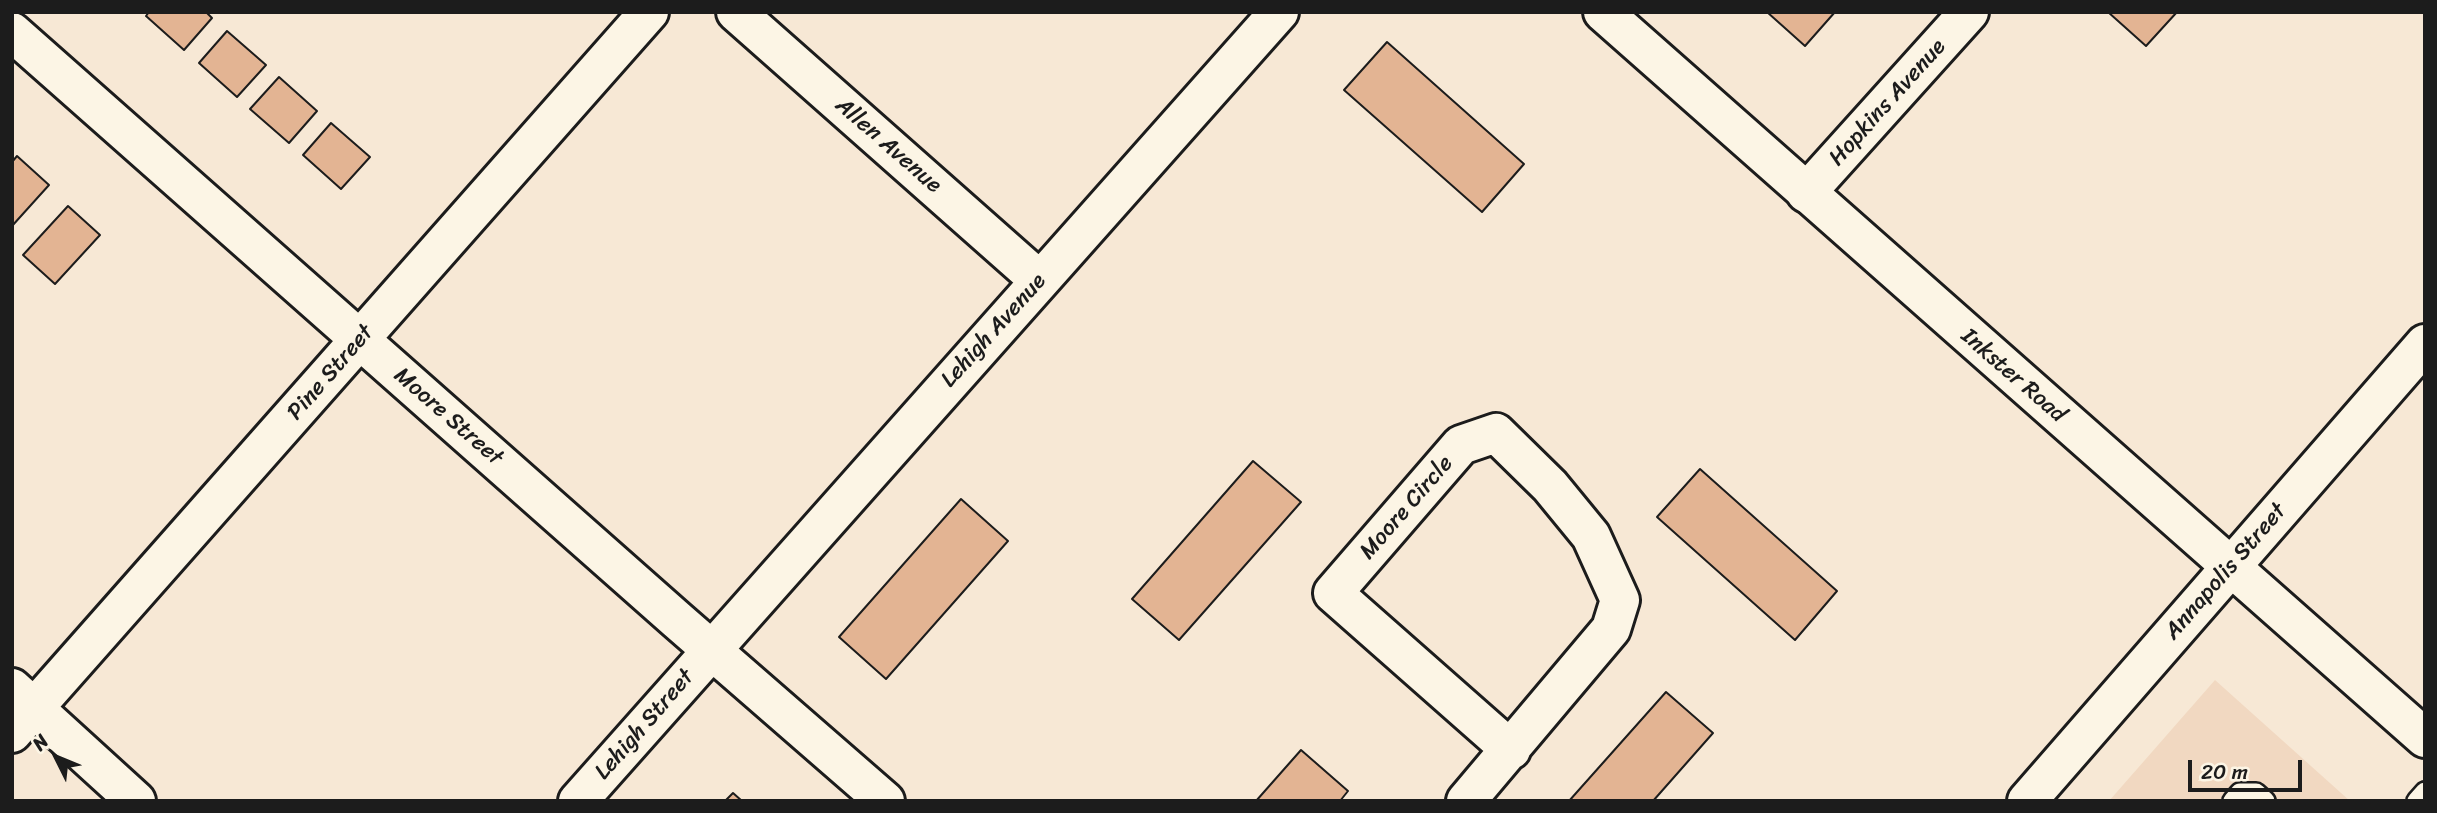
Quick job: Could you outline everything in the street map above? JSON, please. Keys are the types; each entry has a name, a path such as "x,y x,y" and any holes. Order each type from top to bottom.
{"street":[{"name":"Pine Street","path":"20,710 360,340 649,12"},
{"name":"Allen Avenue","path":"736,12 1040,280"},
{"name":"Lehigh Avenue","path":"711,650 1279,12"},
{"name":"Inkster Road","path":"1603,12 2425,738"},
{"name":"Hopkins Avenue","path":"1807,193 1969,12"},
{"name":"Moore Street","path":"12,32 885,801"},
{"name":"Annapolis Street","path":"2027,801 2425,344"},
{"name":"Moore Circle","path":"1466,801 1511,750 1611,629 1620,600 1591,536 1550,486 1496,433 1461,445 1333,593 1511,750"},
{"name":"Lehigh Street","path":"578,801 711,650"},
{"path":"20,710 136,801"}],"lane":[{"path":"2417,801 2425,792"},
{"path":"2234,801 2240,793 2256,793 2265,801"}],"shaded area":[{"path":"2215,680 2350,801 2109,801"}],"building":[{"path":"149,12 206,12 212,18 184,50 146,16"},
{"path":"1767,12 1835,12 1805,46"},
{"path":"2108,12 2177,12 2146,46"},
{"path":"227,31 266,65 237,97 199,63"},
{"path":"1387,42 1524,164 1482,212 1344,90"},
{"path":"279,77 317,111 289,143 250,109"},
{"path":"331,123 370,157 341,189 303,155"},
{"path":"17,156 49,185 12,226 12,162"},
{"path":"68,206 100,235 55,284 23,255"},
{"path":"1253,461 1301,502 1179,640 1132,599"},
{"path":"1700,469 1837,591 1795,640 1657,517"},
{"path":"961,499 1008,541 886,679 839,637"},
{"path":"1666,692 1713,733 1653,801 1569,801"},
{"path":"1301,750 1348,791 1340,801 1256,801"},
{"path":"733,793 742,801 725,801"}]}
